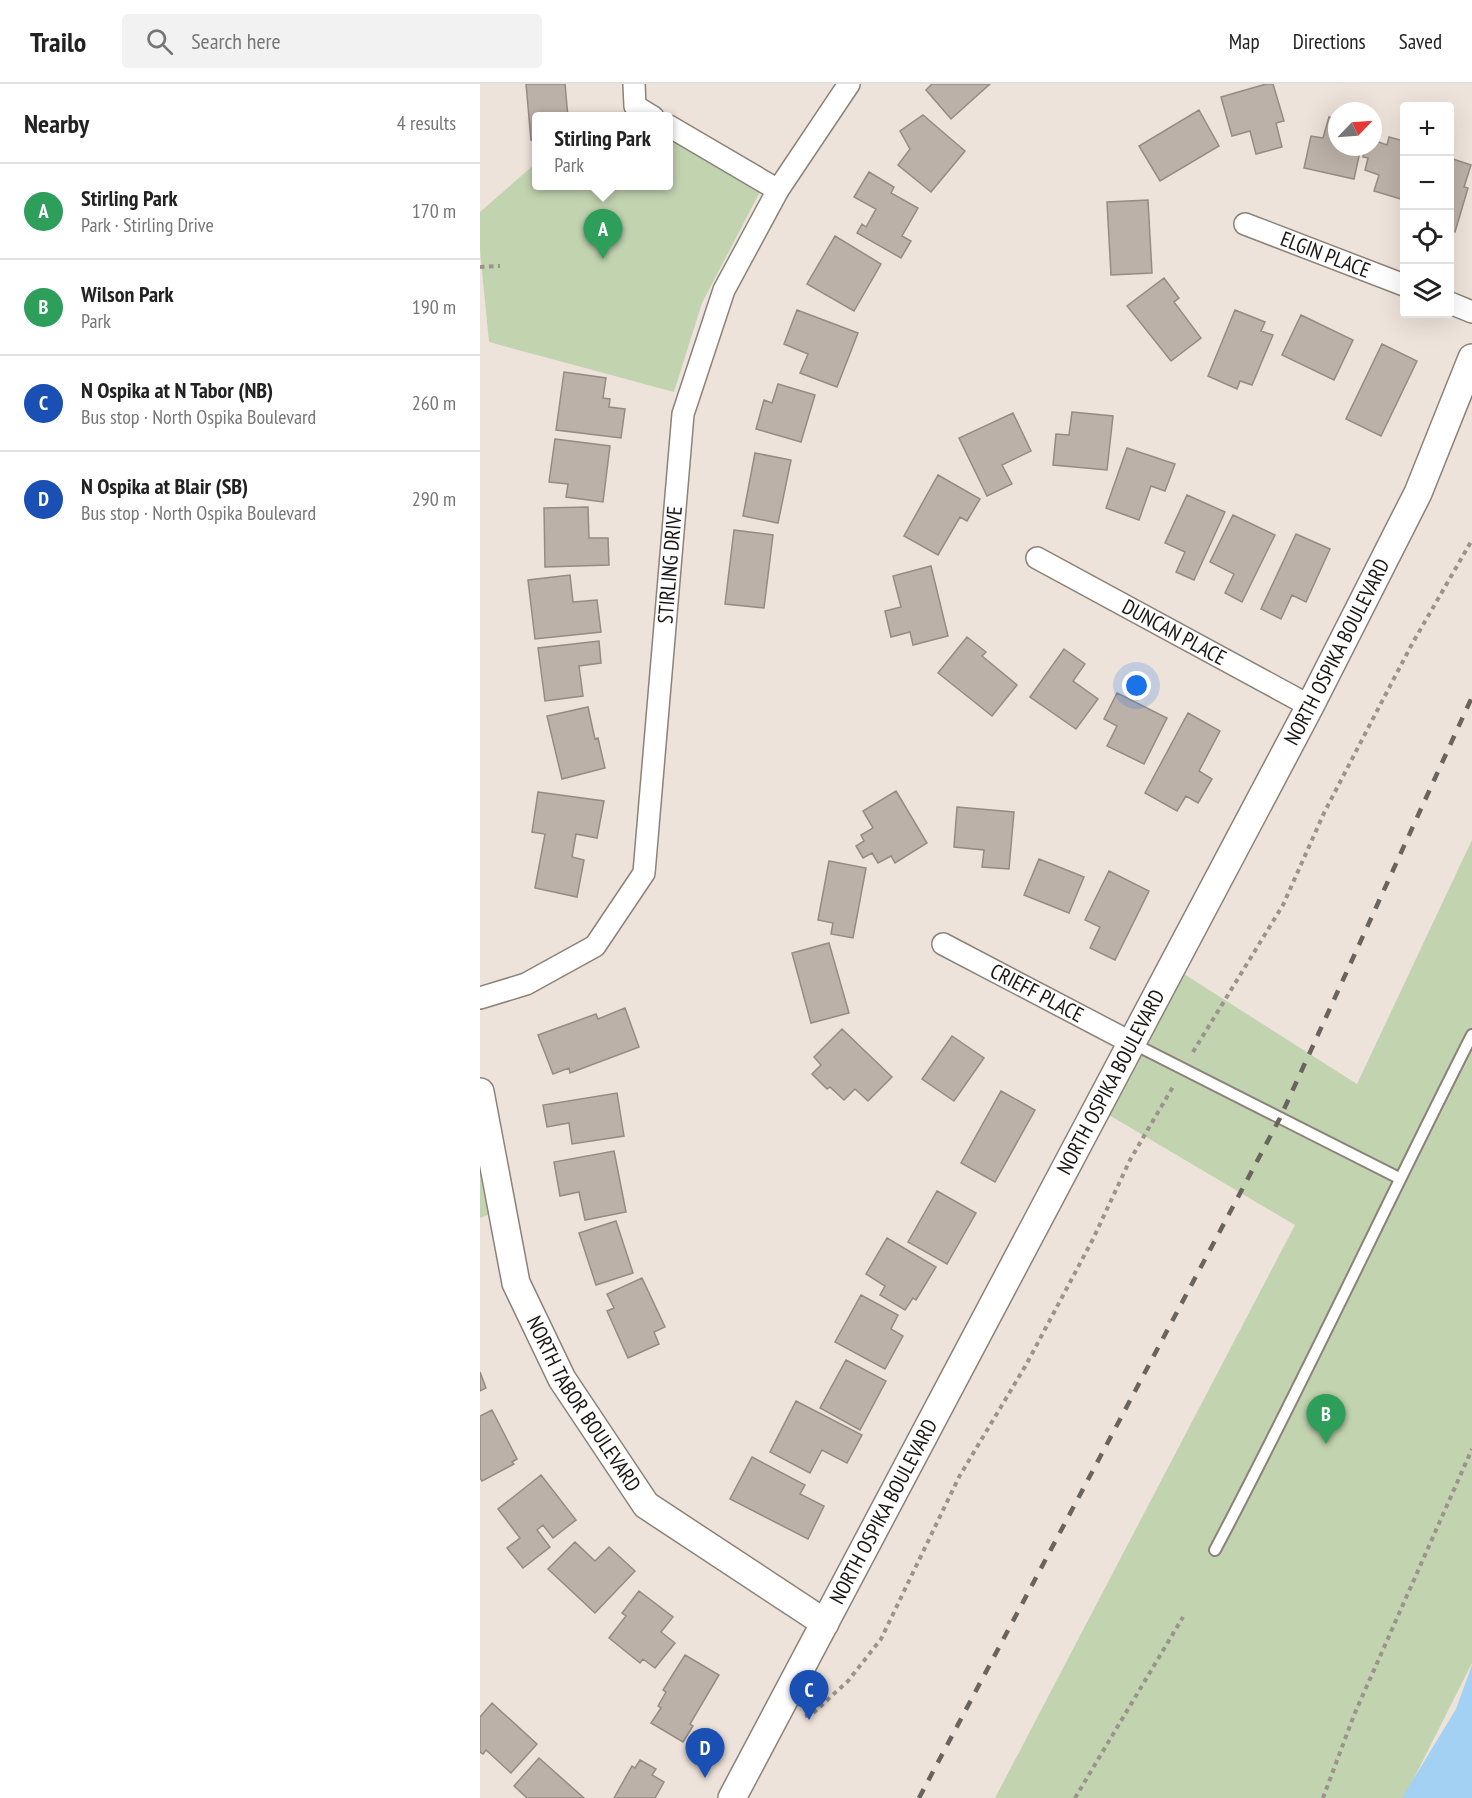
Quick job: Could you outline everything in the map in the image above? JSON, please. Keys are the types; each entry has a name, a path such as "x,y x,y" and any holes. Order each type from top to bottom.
{"street":[{"path":"634,84 635,106 645,112"},
{"name":"STIRLING DRIVE","path":"480,998 526,984 595,946 644,873 682,414 724,290 778,190 849,84"},
{"path":"673,128 778,190"},
{"name":"ELGIN PLACE","path":"1245,224 1400,283"},
{"path":"1454,305 1472,312"},
{"name":"NORTH OSPIKA BOULEVARD","path":"732,1798 1310,706 1418,493 1472,358"},
{"name":"DUNCAN PLACE","path":"1037,558 1310,706"},
{"name":"CRIEFF PLACE","path":"944,944 1132,1043"},
{"name":"NORTH TABOR BOULEVARD","path":"480,1092 516,1284 569,1388 646,1505 825,1623"}],"lane":[{"path":"1215,1550 1472,1035"},
{"path":"1132,1043 1399,1178"}],"path":[{"path":"480,267 500,266"},
{"path":"771,1725 812,1714 848,1681 881,1639 959,1477 1026,1365 1093,1239 1130,1160 1284,905 1324,813 1412,644 1472,540"},
{"path":"1323,1798 1354,1714 1472,1449"},
{"path":"1075,1798 1183,1617"}],"green space":[{"path":"673,136 762,188 702,303 674,392 489,342 480,251 480,212 532,166 532,190 673,190"},
{"path":"1472,840 1472,1663 1404,1798 995,1798 1295,1225 1109,1115 1184,974 1357,1084"},
{"path":"480,1125 496,1212 480,1218"}],"water":[{"path":"1472,1665 1472,1798 1402,1798 1456,1709"}],"building":[{"path":"526,84 565,84 568,112 532,112 531,140"},
{"path":"932,84 990,84 951,119 926,90"},
{"path":"1273,84 1284,121 1276,123 1282,147 1256,154 1250,131 1232,136 1221,97"},
{"path":"1199,110 1219,146 1160,181 1139,146"},
{"path":"923,115 965,151 931,192 898,165 910,149 900,131"},
{"path":"1328,120 1328,156 1359,156 1354,179 1304,168 1311,136 1323,138"},
{"path":"1389,137 1400,140 1400,199 1374,191 1379,175 1365,170 1368,158 1363,156 1382,156 1382,143 1387,145"},
{"path":"1454,159 1471,165 1464,187 1468,188 1455,232"},
{"path":"869,172 894,187 891,193 918,208 902,236 911,241 901,258 857,233 862,224 866,227 876,209 854,197"},
{"path":"1148,200 1152,273 1111,275 1107,202"},
{"path":"835,236 881,264 854,311 807,284"},
{"path":"1164,278 1179,298 1174,302 1201,338 1171,361 1127,306"},
{"path":"797,310 858,333 837,387 800,373 808,354 784,344"},
{"path":"1235,310 1265,322 1261,331 1273,335 1252,385 1240,381 1237,389 1208,376"},
{"path":"1301,315 1353,340 1334,380 1282,355"},
{"path":"1382,344 1417,361 1381,436 1346,419"},
{"path":"564,372 606,378 603,398 610,399 609,407 625,409 621,438 556,430"},
{"path":"778,384 815,395 801,442 756,429 764,400 772,403"},
{"path":"1072,412 1113,416 1107,470 1053,465 1056,434 1069,435"},
{"path":"1013,413 1031,451 1002,465 1012,484 987,496 959,438"},
{"path":"555,439 610,446 603,502 566,497 568,484 549,482"},
{"path":"1127,448 1175,464 1165,491 1151,486 1139,520 1106,508"},
{"path":"755,453 791,460 778,523 743,516"},
{"path":"938,475 980,499 967,521 960,517 938,555 904,536"},
{"path":"1187,495 1225,512 1194,580 1176,572 1185,552 1165,543"},
{"path":"588,507 589,538 608,538 609,565 545,567 544,508"},
{"path":"1233,515 1275,535 1242,602 1225,593 1234,574 1210,562"},
{"path":"734,530 773,535 764,608 725,604"},
{"path":"1296,534 1330,549 1306,602 1292,595 1281,619 1261,609"},
{"path":"931,566 948,636 913,645 910,632 891,637 885,611 901,607 893,576"},
{"path":"570,575 573,602 597,600 601,632 535,639 528,580"},
{"path":"967,637 986,652 982,656 1017,685 992,716 938,673"},
{"path":"599,641 601,663 579,666 583,696 545,701 538,648"},
{"path":"1064,649 1085,664 1073,681 1098,699 1076,729 1030,697"},
{"path":"1117,693 1167,718 1144,764 1107,746 1117,726 1104,719"},
{"path":"588,707 595,739 598,738 605,768 562,779 547,716"},
{"path":"1188,713 1220,731 1199,771 1212,779 1198,803 1186,796 1177,811 1145,793"},
{"path":"896,791 927,843 895,863 891,856 878,863 872,853 863,858 856,846 864,841 861,835 873,828 863,811"},
{"path":"538,792 604,801 597,838 576,834 572,857 584,860 577,897 535,888 545,834 532,832"},
{"path":"957,807 1014,812 1009,869 982,867 984,850 954,847"},
{"path":"1039,859 1084,877 1069,913 1024,895"},
{"path":"829,861 866,868 853,938 831,934 833,923 818,920"},
{"path":"1109,871 1149,891 1115,960 1090,948 1100,927 1085,920"},
{"path":"829,943 849,1013 811,1023 792,953"},
{"path":"625,1008 639,1047 570,1073 569,1068 553,1074 538,1035 596,1014 598,1019"},
{"path":"842,1029 892,1077 868,1101 855,1089 844,1100 830,1087 827,1089 812,1074 821,1065 814,1057"},
{"path":"952,1036 984,1058 954,1101 922,1079"},
{"path":"1001,1091 1035,1110 995,1182 961,1163"},
{"path":"617,1093 624,1136 572,1144 569,1123 547,1127 543,1105"},
{"path":"614,1151 626,1212 585,1220 579,1192 560,1196 554,1162"},
{"path":"937,1191 976,1213 947,1264 908,1242"},
{"path":"616,1221 633,1273 596,1285 579,1233"},
{"path":"887,1238 936,1267 916,1300 913,1298 905,1310 880,1295 885,1286 866,1274"},
{"path":"642,1278 665,1327 654,1332 659,1344 628,1358 607,1311 614,1308 607,1294"},
{"path":"861,1295 898,1315 891,1329 903,1336 885,1369 835,1342"},
{"path":"846,1360 886,1381 860,1430 820,1408"},
{"path":"480,1372 486,1388 480,1391"},
{"path":"796,1401 862,1435 847,1463 822,1450 810,1473 770,1452"},
{"path":"492,1410 517,1459 512,1462 514,1464 482,1481 480,1478 480,1416"},
{"path":"752,1457 805,1485 800,1494 824,1506 808,1539 730,1499"},
{"path":"541,1475 576,1520 553,1538 543,1525 537,1530 550,1547 523,1568 507,1548 520,1538 498,1509"},
{"path":"575,1542 595,1561 609,1547 635,1571 595,1613 548,1569"},
{"path":"639,1591 673,1617 661,1632 675,1643 655,1668 643,1659 640,1663 609,1638 626,1616 622,1613"},
{"path":"685,1655 719,1675 690,1724 693,1726 683,1742 651,1723 661,1708 658,1706 666,1692 663,1690"},
{"path":"492,1703 537,1744 511,1773 486,1750 483,1754 480,1752 480,1717"},
{"path":"539,1758 584,1798 527,1798 514,1786"},
{"path":"640,1760 656,1769 652,1775 664,1782 655,1798 614,1798 632,1766 635,1768"}],"railway":[{"path":"919,1798 1280,1118 1472,697"}],"place":[{"name":"Stirling Park","path":"603,259"},
{"name":"Wilson Park","path":"1326,1444"},
{"name":"N Ospika at N Tabor (NB)","path":"809,1720"},
{"name":"N Ospika at Blair (SB)","path":"705,1778"}]}
